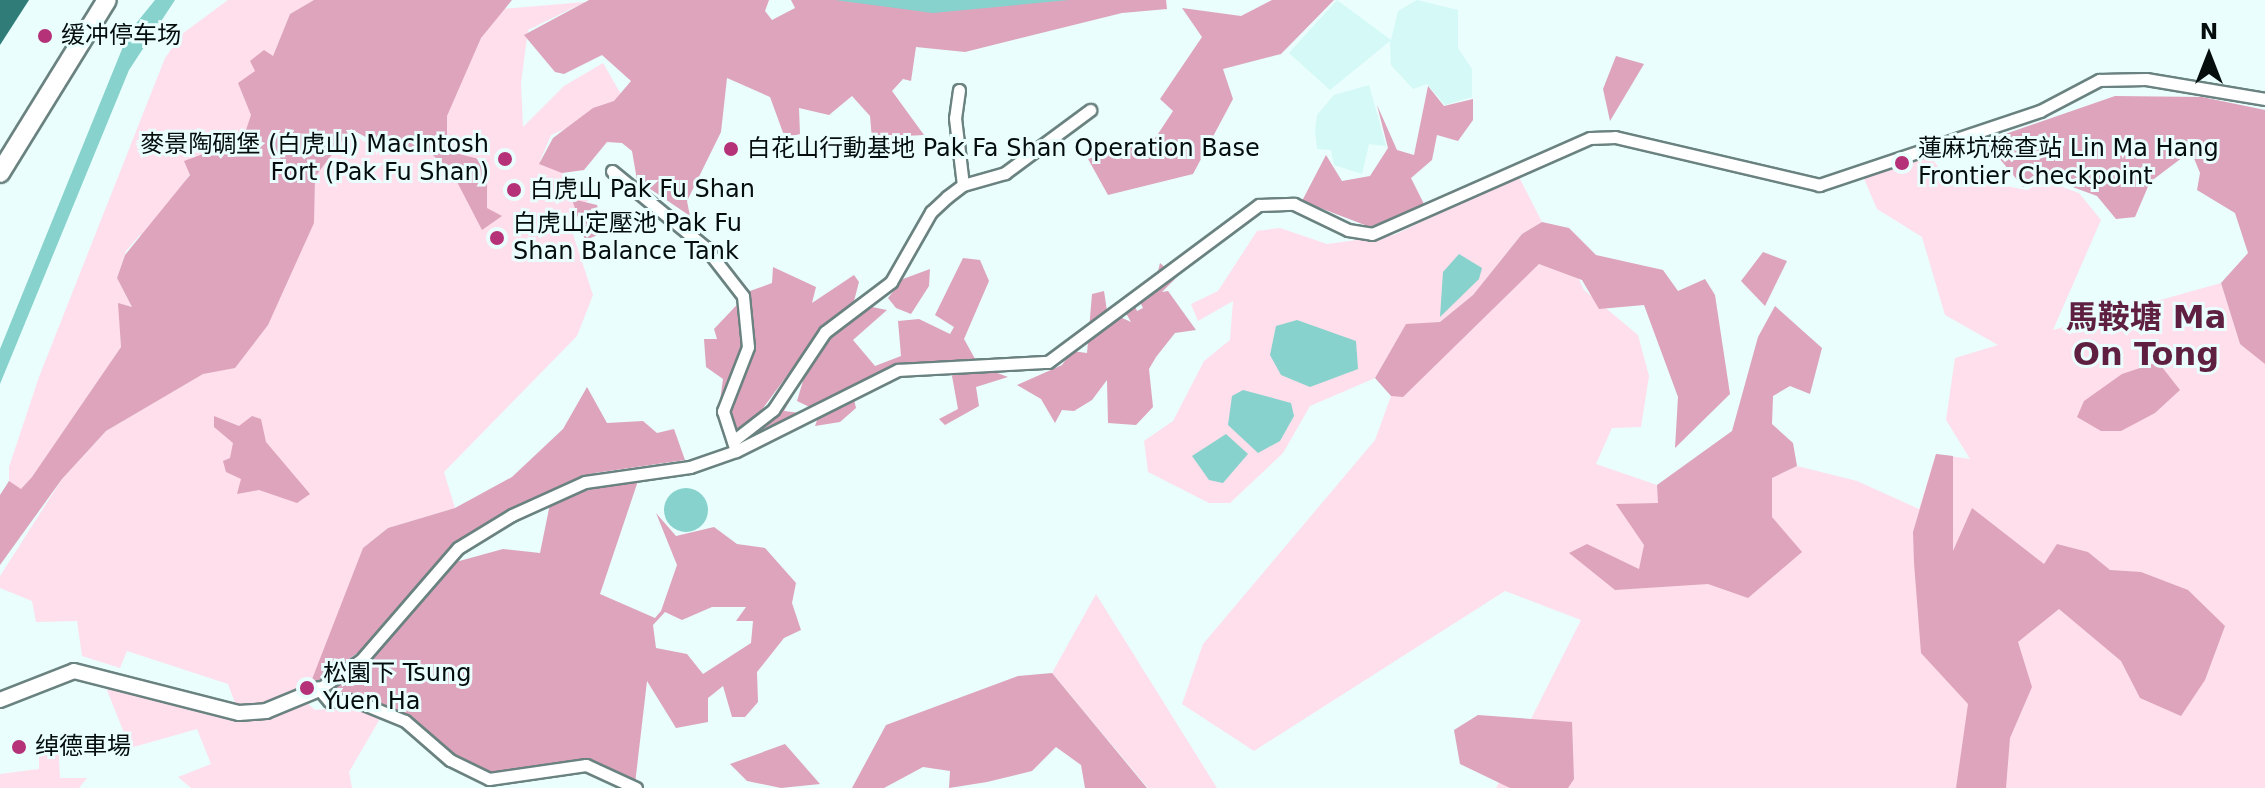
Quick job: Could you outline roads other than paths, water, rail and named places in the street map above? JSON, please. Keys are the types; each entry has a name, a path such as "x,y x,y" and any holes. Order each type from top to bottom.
{"highway":[{"path":"0,173 107,0"}],"street":[{"path":"0,700 74,671 239,713 266,711 319,689 361,660 458,548 503,519 585,482 690,467 898,370 1024,368 1054,359 1264,203 1294,204 1348,230 1372,234 1590,138 1615,137 1819,185 2040,111 2099,80 2146,79 2265,99"},
{"path":"959,90 955,118 963,185"},
{"path":"734,446 773,410 825,332 891,282 931,212 963,185 1005,173 1090,110"},
{"path":"612,171 705,247 743,296 748,347 723,411 734,446"},
{"path":"319,689 329,701 352,699 405,721 450,760 489,779 586,765 636,788"}],"water":[{"path":"155,0 175,0 129,70 0,384 0,349 129,32"},
{"path":"835,0 1069,0 933,13"},
{"path":"1459,254 1482,268 1479,279 1440,317 1443,272"},
{"path":"1297,320 1356,341 1358,369 1310,387 1281,375 1270,355 1276,326"},
{"path":"1243,390 1291,403 1294,416 1280,441 1258,453 1228,425 1232,396"},
{"path":"1226,434 1248,454 1223,483 1209,480 1192,456"},
{"path":"686,488 702,494 708,510 702,526 686,532 670,526 664,510 670,494"}],"place":[{"name":"缓冲停车场","path":"45,36"},
{"name":"白花山行動基地 Pak Fa Shan Operation Base","path":"731,149"},
{"name":"麥景陶碉堡 (白虎山) MacIntosh Fort (Pak Fu Shan)","path":"505,159"},
{"name":"蓮麻坑檢查站 Lin Ma Hang Frontier Checkpoint","path":"1902,163"},
{"name":"白虎山 Pak Fu Shan","path":"514,190"},
{"name":"白虎山定壓池 Pak Fu Shan Balance Tank","path":"497,238"},
{"name":"松園下 Tsung Yuen Ha","path":"307,688"},
{"name":"绰德車場","path":"19,747"}],"district":[{"name":"馬鞍塘 Ma On Tong","path":"2146,336"}]}
